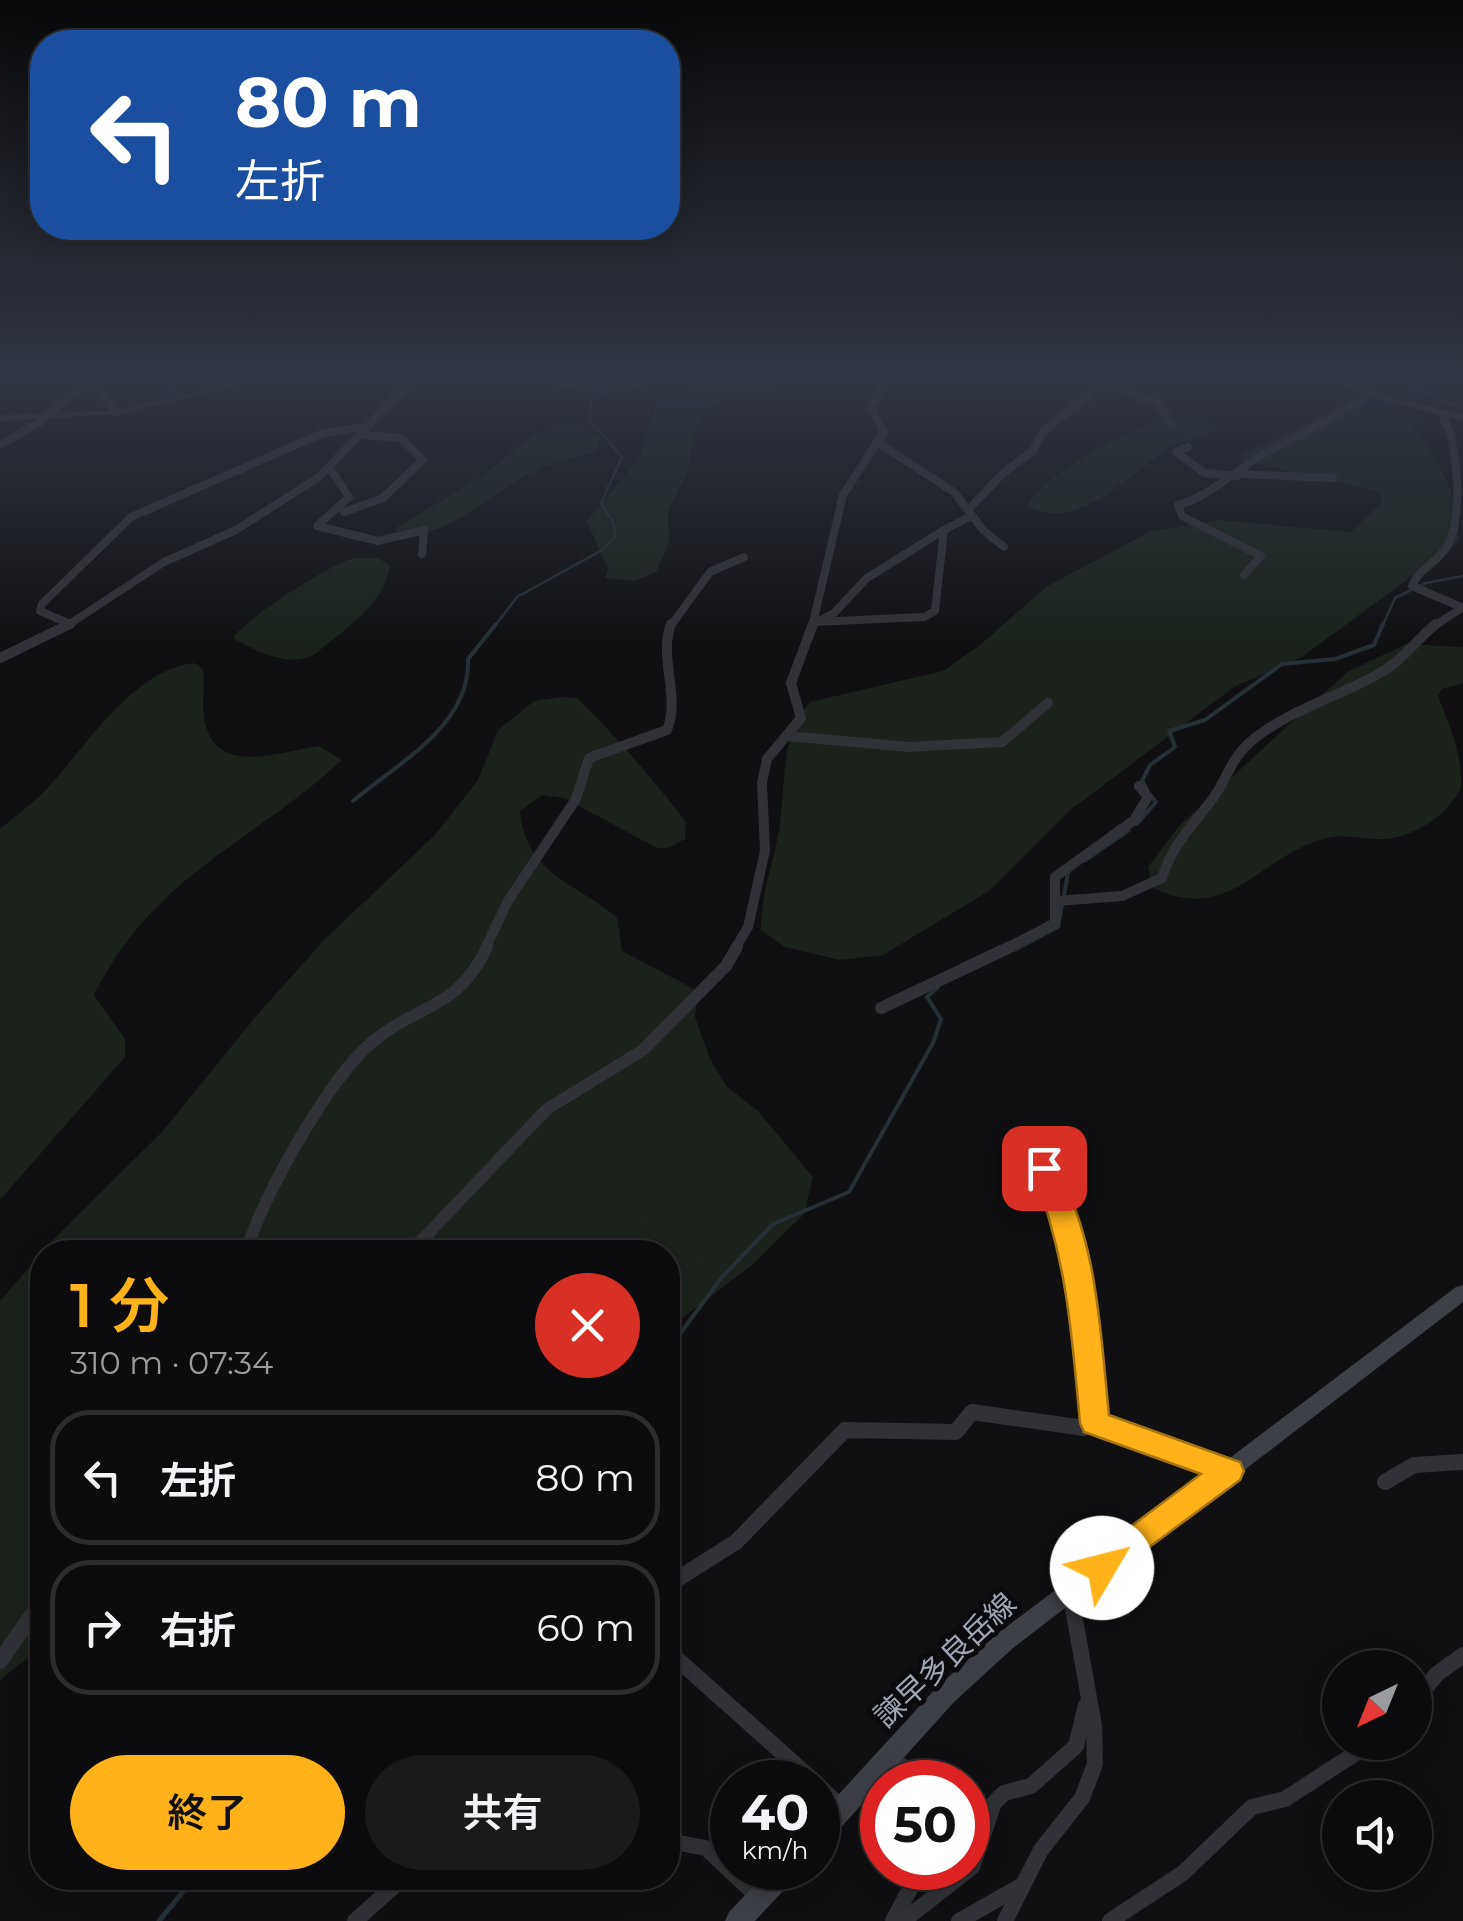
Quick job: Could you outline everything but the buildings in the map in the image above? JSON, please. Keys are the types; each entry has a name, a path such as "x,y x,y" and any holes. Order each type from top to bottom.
{"main road":[{"name":"諫早多良岳線","path":"842,1808 946,1694 1070,1592 1463,1292"},
{"path":"738,1921 766,1890"}],"street":[{"path":"70,624 40,611 42,604 131,517 244,468"},
{"path":"0,658 70,624 133,580 236,530 330,468 349,497 317,526 378,541 424,530 422,554"},
{"path":"323,521 383,498 415,468"},
{"path":"417,1240 547,1109 644,1050 726,966 748,927 765,851 762,784 768,759 801,718 791,683 816,622 843,495 859,468"},
{"path":"920,468 1004,547"},
{"path":"816,622 847,601 867,578 969,513 1016,468"},
{"path":"1194,468 1238,474 1333,478"},
{"path":"1244,576 1261,556 1182,516 1178,505 1202,498 1246,468"},
{"path":"1056,901 1122,896 1162,878 1170,851 1215,796 1227,768 1250,742 1346,686 1380,674 1462,607 1417,588 1415,578 1433,568 1455,536 1458,468"},
{"path":"816,622 931,615 935,611 944,530"},
{"path":"250,1240 302,1133 362,1051 450,998 466,984 508,900 571,814 589,758 667,730 673,708 666,658 674,619 706,575 718,565 744,557"},
{"path":"787,736 908,748 1002,742 1033,720 1048,703"},
{"path":"881,1008 897,995 918,991 970,962 1048,931 1055,924 1055,877 1066,865 1140,815 1148,797 1139,786"},
{"path":"1044,1168 1064,1215 1081,1280 1095,1423"},
{"path":"680,1577 736,1542 845,1430 934,1435 956,1432 972,1412 1084,1428 1095,1423 1228,1471"},
{"path":"1385,1482 1414,1466 1463,1462"},
{"path":"1005,1921 1040,1850 1082,1798 1095,1764 1089,1694 1070,1592"},
{"path":"0,1661 30,1617"},
{"path":"1432,1680 1463,1655"},
{"path":"680,1662 789,1760"},
{"path":"903,1921 972,1867 994,1803 1004,1793 1032,1786 1076,1746 1089,1694"},
{"path":"891,1754 896,1760"},
{"path":"1110,1921 1184,1873 1252,1807 1285,1798 1345,1760"},
{"path":"680,1843 706,1848 758,1898"},
{"path":"960,1921 1023,1884"},
{"path":"355,1921 390,1890"},
{"path":"893,1921 909,1890"}],"shaded area":[{"path":"493,468 545,468 443,526 425,533 408,534 394,529"},
{"path":"631,468 688,468 668,510 669,543 656,572 635,581 605,578 608,569 587,521"},
{"path":"1067,468 1143,468 1089,505 1069,512 1048,513 1027,506"},
{"path":"1274,468 1440,468 1457,512 1458,542 1302,657 1234,687 1069,811 989,891 883,955 840,960 785,947 761,930 789,744 800,715 810,702 943,671 980,645 1046,587 1151,531 1219,520 1351,532 1382,502 1379,491"},
{"path":"354,558 378,558 390,566 386,580 361,616 315,654 284,659 233,638 253,618 289,593"},
{"path":"1406,644 1463,647 1463,683 1442,689 1438,696 1454,740 1461,776 1461,788 1447,808 1405,835 1381,839 1333,837 1303,847 1225,893 1204,898 1180,897 1153,888 1148,867 1179,826 1349,671"},
{"path":"194,663 203,669 204,718 210,737 220,749 250,757 319,746 342,760 206,864 145,919 94,995 125,1039 125,1057 0,1200 0,829 42,794 129,696 171,669"},
{"path":"562,697 577,698 633,758 686,822 685,839 668,848 657,848 564,798 542,795 520,811 532,849 555,875 617,917 622,951 698,991 695,1017 710,1059 727,1087 758,1111 813,1177 804,1214 752,1265 680,1320 680,1240 53,1240 162,1132 325,939 435,835 478,780 498,730 534,701"},
{"path":"30,1267 30,1656 0,1680 0,1301"}],"waterway":[{"path":"494,627 517,597 604,549 615,537 614,524 601,503 617,468"},
{"path":"1382,627 1395,598 1426,583 1463,576"},
{"path":"353,801 410,757 445,723 466,682 468,659 496,624"},
{"path":"1147,789 1142,781 1150,765 1175,747 1169,731 1205,720 1282,664 1335,659 1374,645 1383,624"},
{"path":"1137,824 1156,802 1152,797"},
{"path":"1084,861 1129,830"},
{"path":"1014,950 1058,927 1068,873"},
{"path":"680,1334 722,1277 773,1224 849,1192 933,1043 941,1019 927,997 938,987"},
{"path":"159,1921 184,1890"}],"route":[{"path":"1044,1168 1064,1215 1081,1280 1090,1410 1095,1423 1228,1471 1102,1568"}]}
